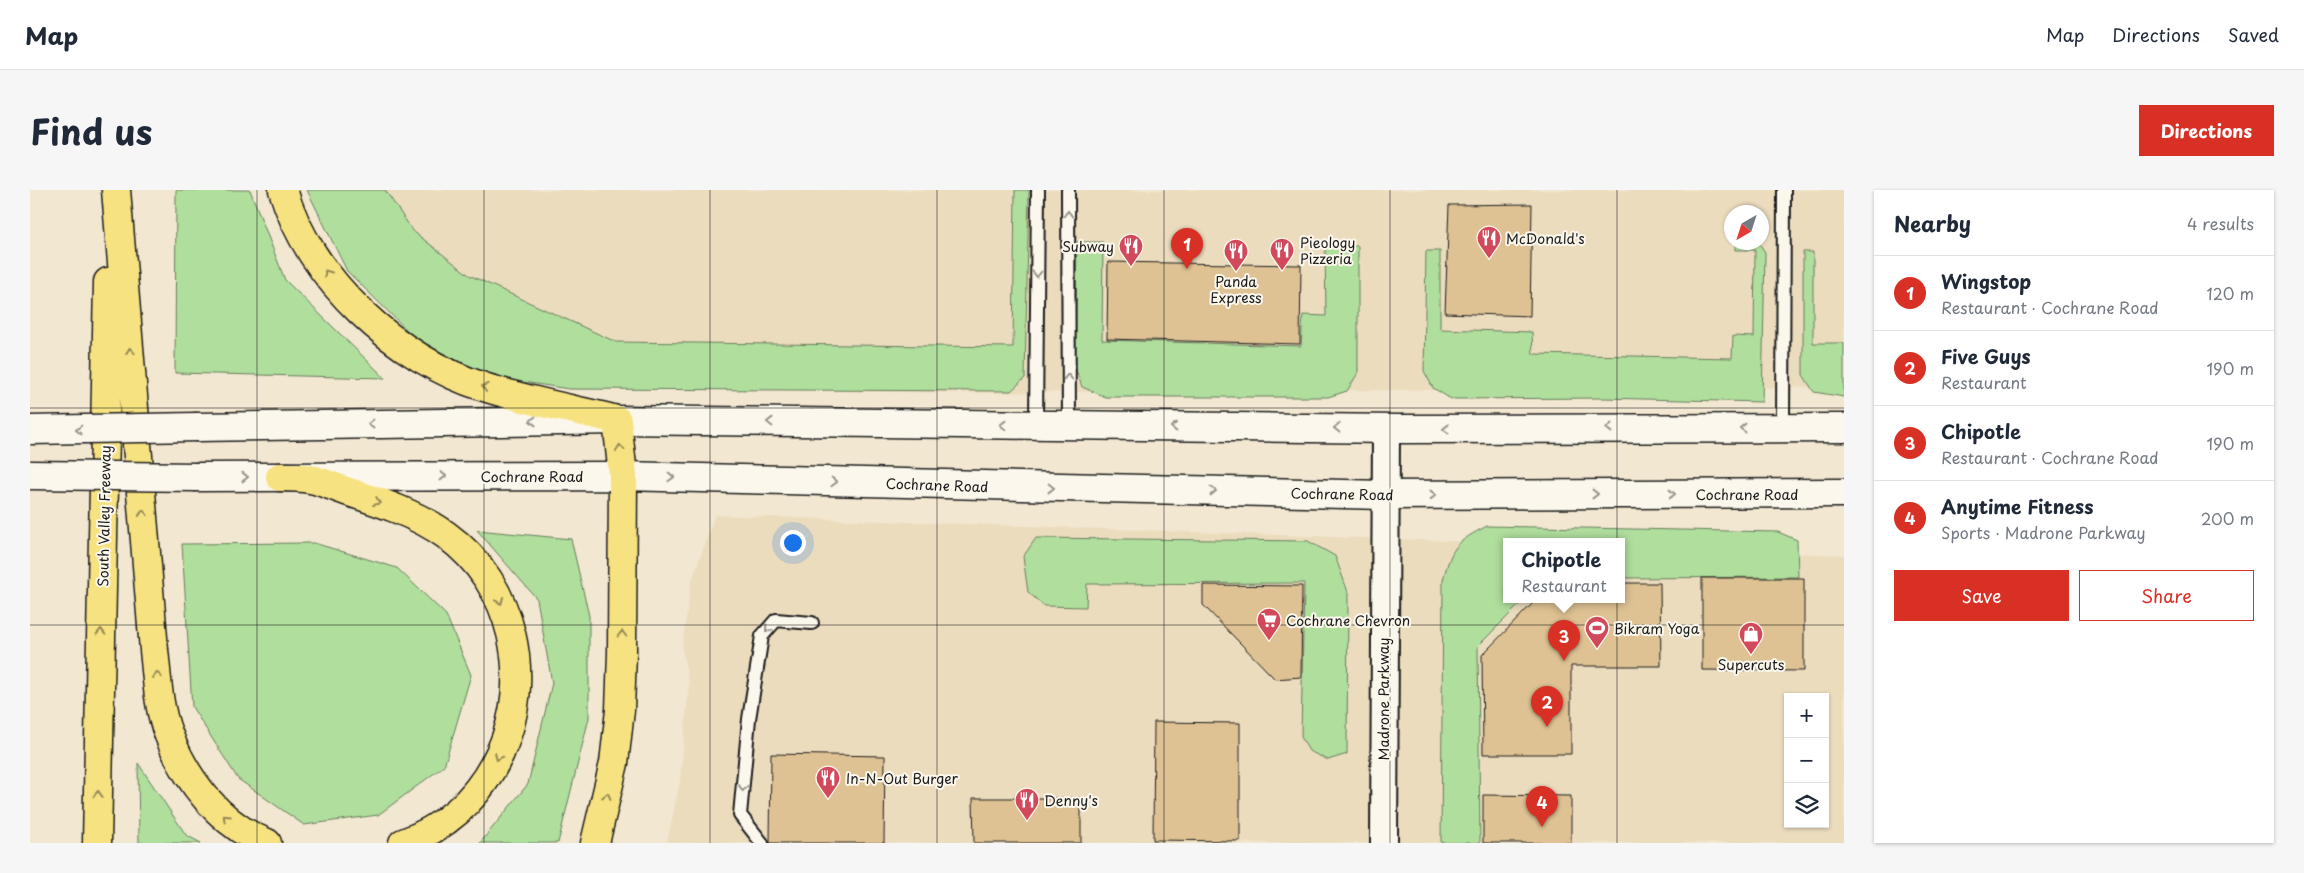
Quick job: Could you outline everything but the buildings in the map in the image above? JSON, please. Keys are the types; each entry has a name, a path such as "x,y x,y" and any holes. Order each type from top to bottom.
{"highway":[{"name":"South Valley Freeway","path":"97,843 110,190"},
{"path":"116,190 154,650 160,698 167,732 184,766 206,799 231,823 267,843"},
{"path":"283,190 305,240 331,279 358,311 401,345 437,368 484,387 617,420 623,476 620,710 614,763 595,843"},
{"path":"280,477 310,479 371,500 411,515 447,536 475,562 497,594 512,631 518,677 515,708 505,742 490,774 472,800 446,822 417,838 403,843"}],"main road":[{"path":"30,430 617,420 1386,429 1844,428"},
{"name":"Cochrane Road","path":"30,476 623,476 1384,495 1844,494"}],"street":[{"name":"Madrone Parkway","path":"1384,843 1384,495 1386,429"}],"lane":[{"path":"1036,425 1038,190"},
{"path":"1068,190 1069,426"},
{"path":"1783,428 1784,190"},
{"path":"762,843 740,815 749,719 762,636 776,620 812,623"}],"shaded area":[{"path":"341,190 1844,190 1844,387 948,393 629,387"},
{"path":"715,515 1503,543 1503,603 1625,603 1625,547 1844,555 1844,843 667,843 680,781 689,684 682,648 691,583"}],"green space":[{"path":"176,190 250,190 285,280 385,378 175,373"},
{"path":"307,190 385,190 413,231 469,275 616,342 1013,347 1015,190 1029,190 1025,378 1011,391 569,389 490,377 417,340 347,271"},
{"path":"1077,242 1103,242 1102,340 1301,346 1303,315 1326,316 1325,246 1358,246 1358,373 1347,391 1328,397 1106,397 1082,387 1075,367"},
{"path":"1755,250 1764,250 1762,402 1603,398 1451,399 1433,388 1424,371 1426,251 1440,251 1440,329 1532,332 1533,354 1732,358 1733,336 1754,337"},
{"path":"1803,252 1813,252 1813,343 1844,343 1844,397 1814,392 1803,375"},
{"path":"1487,526 1778,532 1797,540 1798,577 1625,578 1625,538 1503,538 1503,603 1521,603 1478,646 1480,843 1441,843 1443,580 1449,559 1457,546 1468,536"},
{"path":"477,530 571,539 589,616 589,718 558,843 480,843 528,784 552,683 537,599"},
{"path":"1036,538 1308,541 1335,556 1348,592 1347,754 1328,760 1309,751 1301,737 1304,583 1087,584 1086,607 1044,606 1028,592 1023,557"},
{"path":"314,543 397,568 446,615 471,675 444,766 378,815 304,825 238,779 192,707 182,544"},
{"path":"138,763 186,835 201,843 139,843"}],"place":[{"name":"McDonald's","path":"1489,259"},
{"name":"Subway","path":"1131,267"},
{"name":"Wingstop","path":"1187,269"},
{"name":"Pieology Pizzeria","path":"1282,271"},
{"name":"Panda Express","path":"1236,272"},
{"name":"Cochrane Chevron","path":"1269,641"},
{"name":"Bikram Yoga","path":"1597,649"},
{"name":"Supercuts","path":"1751,655"},
{"name":"Chipotle","path":"1564,661"},
{"name":"Five Guys","path":"1547,727"},
{"name":"In-N-Out Burger","path":"828,799"},
{"name":"Denny's","path":"1027,821"},
{"name":"Anytime Fitness","path":"1542,827"}]}
